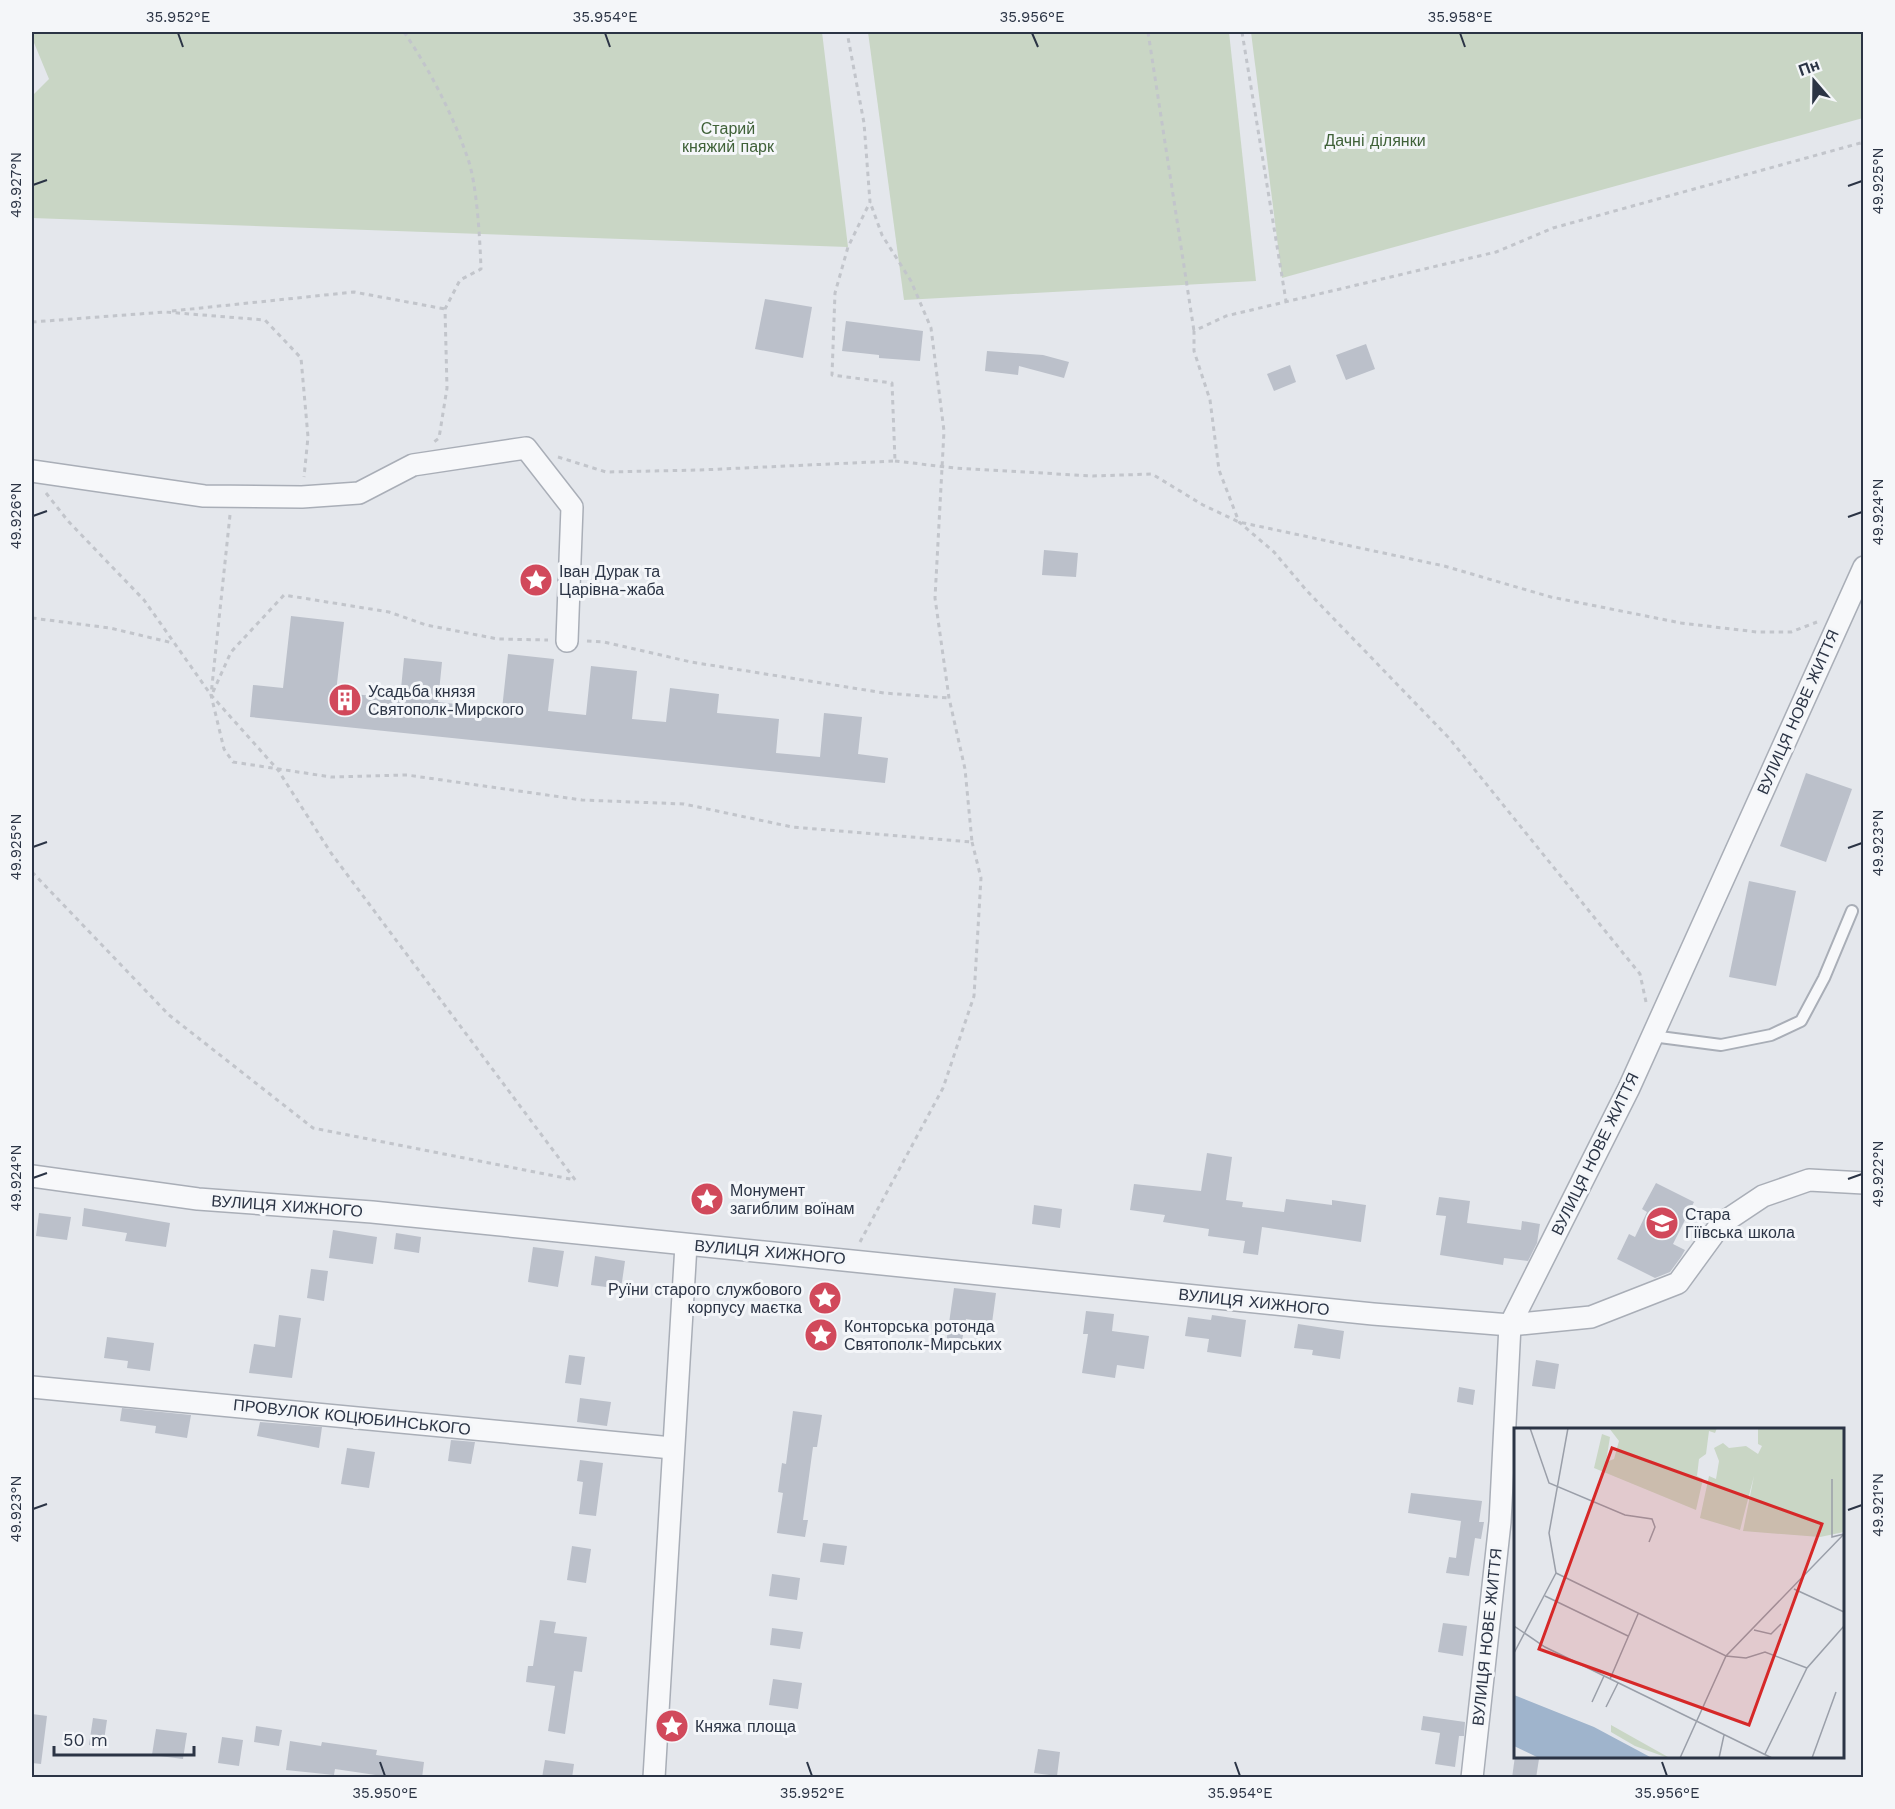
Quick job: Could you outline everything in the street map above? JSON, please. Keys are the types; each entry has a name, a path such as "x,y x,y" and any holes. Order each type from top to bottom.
{"street":[{"path":"35,478 232,498 302,497 359,493 413,465 526,448 572,507 567,641"},
{"name":"ВУЛИЦЯ НОВЕ ЖИТТЯ","path":"1472,1778 1500,1522 1510,1325 1652,1036 1857,594 1863,567"},
{"name":"ВУЛИЦЯ ХИЖНОГО","path":"32,1176 198,1199 372,1212 1373,1314 1510,1325 1591,1317 1678,1283 1721,1224 1763,1196 1809,1180 1863,1183"},
{"path":"654,1778 672,1448 686,1245"},
{"name":"ПРОВУЛОК КОЦЮБИНСЬКОГО","path":"32,1387 672,1448"}],"lane":[{"path":"1652,1036 1721,1045 1771,1035 1801,1021 1824,978 1852,911"}],"path":[{"path":"404,32 426,64 468,160 481,269 460,280 445,309 447,388 439,438 413,465"},
{"path":"847,32 864,123 870,202 882,236 911,281 931,328 944,431 941,466 941,526 935,598 949,698 965,769 972,842 981,878 974,996 943,1088 850,1260"},
{"path":"1148,32 1194,331 1194,351 1210,400 1219,470 1239,522 1274,552 1306,591 1449,738 1640,974 1646,1005"},
{"path":"1242,32 1286,301"},
{"path":"1194,331 1226,316 1496,252 1553,228 1863,142"},
{"path":"870,202 848,247 835,293 832,375 892,383 895,461"},
{"path":"32,322 165,312 354,292 445,309"},
{"path":"165,312 265,320 301,358 308,437 302,497"},
{"path":"526,448 606,472 895,461 1094,476 1152,474 1203,505 1239,522 1444,566 1551,597 1681,623 1757,632 1791,632 1824,620"},
{"path":"32,872 169,1015 313,1128 576,1181 331,853 278,770 211,695 144,600 68,521 35,478"},
{"path":"232,498 211,695 224,749 233,762 331,777 407,775 582,800 684,804 792,827 972,842"},
{"path":"32,618 110,628 175,643"}],"green space":[{"name":"Старий княжий парк","path":"32,32 822,32 848,247 32,218 32,96 49,79 32,38"},
{"path":"868,32 1229,32 1256,281 904,300"},
{"name":"Дачні ділянки","path":"1251,32 1863,32 1863,118 1282,278"}],"building":[{"path":"765,299 812,307 803,358 755,349"},
{"path":"846,321 923,331 920,361 879,358 879,355 842,351"},
{"path":"1366,344 1375,369 1346,380 1336,355"},
{"path":"987,351 1043,355 1069,362 1064,378 1019,366 1018,375 985,371"},
{"path":"1290,365 1296,382 1274,391 1267,374"},
{"path":"1044,550 1078,553 1076,577 1042,575"},
{"name":"Усадьба князя Святополк-Мирского","path":"291,616 344,622 336,692 400,699 404,658 442,662 438,702 502,709 508,654 554,659 548,711 586,715 591,666 637,671 632,719 666,722 670,688 719,694 717,713 779,719 776,753 820,757 824,713 862,717 858,754 888,758 885,783 250,717 253,685 283,688"},
{"path":"1806,773 1852,789 1826,862 1780,846"},
{"path":"1749,881 1796,891 1776,986 1729,977"},
{"path":"1207,1153 1232,1157 1226,1200 1243,1202 1242,1207 1284,1212 1286,1199 1332,1205 1332,1200 1366,1205 1361,1242 1262,1227 1258,1255 1243,1253 1245,1241 1208,1236 1209,1229 1163,1222 1165,1215 1130,1210 1134,1184 1201,1191"},
{"name":"Стара Гіївська школа","path":"1656,1183 1694,1202 1673,1244 1685,1250 1670,1272 1655,1278 1617,1259 1629,1234 1635,1237 1647,1212 1642,1209"},
{"path":"1439,1197 1470,1201 1467,1223 1521,1230 1522,1221 1540,1224 1537,1243 1528,1261 1504,1258 1503,1265 1440,1255 1446,1216 1436,1215"},
{"path":"1034,1205 1062,1209 1060,1228 1032,1224"},
{"path":"84,1208 170,1223 166,1247 125,1241 127,1233 82,1226"},
{"path":"39,1213 71,1217 67,1240 36,1236"},
{"path":"333,1230 377,1237 373,1264 329,1258"},
{"path":"396,1233 421,1237 419,1253 394,1249"},
{"path":"533,1247 564,1251 558,1287 528,1282"},
{"path":"595,1256 625,1261 621,1289 591,1285"},
{"path":"311,1269 328,1271 324,1301 307,1298"},
{"path":"825,1283 835,1287 839,1297 835,1307 825,1311 815,1307 811,1297 815,1287"},
{"path":"954,1288 996,1293 992,1323 966,1319 961,1346 946,1344"},
{"path":"1086,1311 1114,1314 1112,1331 1149,1336 1144,1369 1117,1365 1115,1378 1082,1373 1088,1334 1083,1334"},
{"path":"279,1315 301,1318 292,1378 249,1373 254,1344 275,1347"},
{"path":"1212,1315 1246,1320 1241,1357 1207,1352 1209,1339 1185,1336 1188,1317 1211,1320"},
{"path":"1298,1324 1344,1331 1340,1359 1312,1355 1313,1350 1294,1348"},
{"path":"107,1337 154,1343 150,1371 127,1368 128,1361 104,1358"},
{"path":"569,1355 585,1357 581,1385 565,1383"},
{"path":"1536,1360 1559,1364 1555,1389 1532,1386"},
{"path":"1459,1387 1475,1390 1473,1405 1457,1402"},
{"path":"580,1398 611,1402 607,1426 577,1422"},
{"path":"122,1408 191,1415 187,1438 155,1433 156,1426 120,1421"},
{"path":"793,1411 822,1415 817,1447 813,1447 803,1520 808,1520 805,1537 777,1533 783,1493 778,1492 782,1463 786,1464"},
{"path":"260,1422 322,1427 319,1448 257,1436"},
{"path":"451,1440 475,1442 471,1464 448,1461"},
{"path":"347,1448 375,1452 369,1488 341,1484"},
{"path":"580,1460 603,1463 596,1516 579,1514 583,1482 577,1481"},
{"path":"1411,1493 1482,1501 1479,1522 1484,1522 1481,1539 1475,1538 1469,1576 1446,1573 1449,1557 1456,1558 1461,1521 1408,1513"},
{"path":"823,1543 847,1546 844,1565 820,1562"},
{"path":"572,1546 591,1549 586,1583 567,1580"},
{"path":"772,1574 800,1578 797,1600 769,1596"},
{"path":"540,1620 556,1622 554,1633 587,1637 582,1672 574,1671 565,1734 548,1731 555,1686 526,1682 528,1666 533,1666"},
{"path":"1443,1623 1467,1626 1463,1656 1438,1652"},
{"path":"772,1628 803,1632 800,1649 770,1645"},
{"path":"773,1679 802,1683 798,1709 769,1705"},
{"path":"32,1714 47,1716 41,1764 32,1763"},
{"path":"1423,1716 1465,1722 1464,1736 1459,1736 1455,1767 1435,1764 1440,1733 1421,1730"},
{"path":"93,1718 107,1720 103,1747 89,1745"},
{"path":"256,1726 282,1730 279,1746 254,1742"},
{"path":"156,1729 187,1733 183,1759 152,1755"},
{"path":"222,1737 243,1740 239,1766 218,1763"},
{"path":"290,1741 321,1746 322,1742 377,1750 376,1755 424,1762 422,1778 396,1778 335,1769 334,1775 286,1770"},
{"path":"1038,1749 1060,1752 1057,1776 1034,1773"},
{"path":"1515,1758 1539,1759 1536,1778 1512,1778"},
{"path":"545,1760 574,1764 572,1778 542,1778"}],"place":[{"name":"Іван Дурак та Царівна-жаба","path":"536,580"},
{"name":"Усадьба князя Святополк-Мирского","path":"345,700"},
{"name":"Монумент загиблим воїнам","path":"707,1199"},
{"name":"Стара Гіївська школа","path":"1662,1223"},
{"name":"Руїни старого службового корпусу маєтка","path":"825,1298"},
{"name":"Конторська ротонда Святополк-Мирських","path":"821,1335"},
{"name":"Княжа площа","path":"672,1726"}]}
